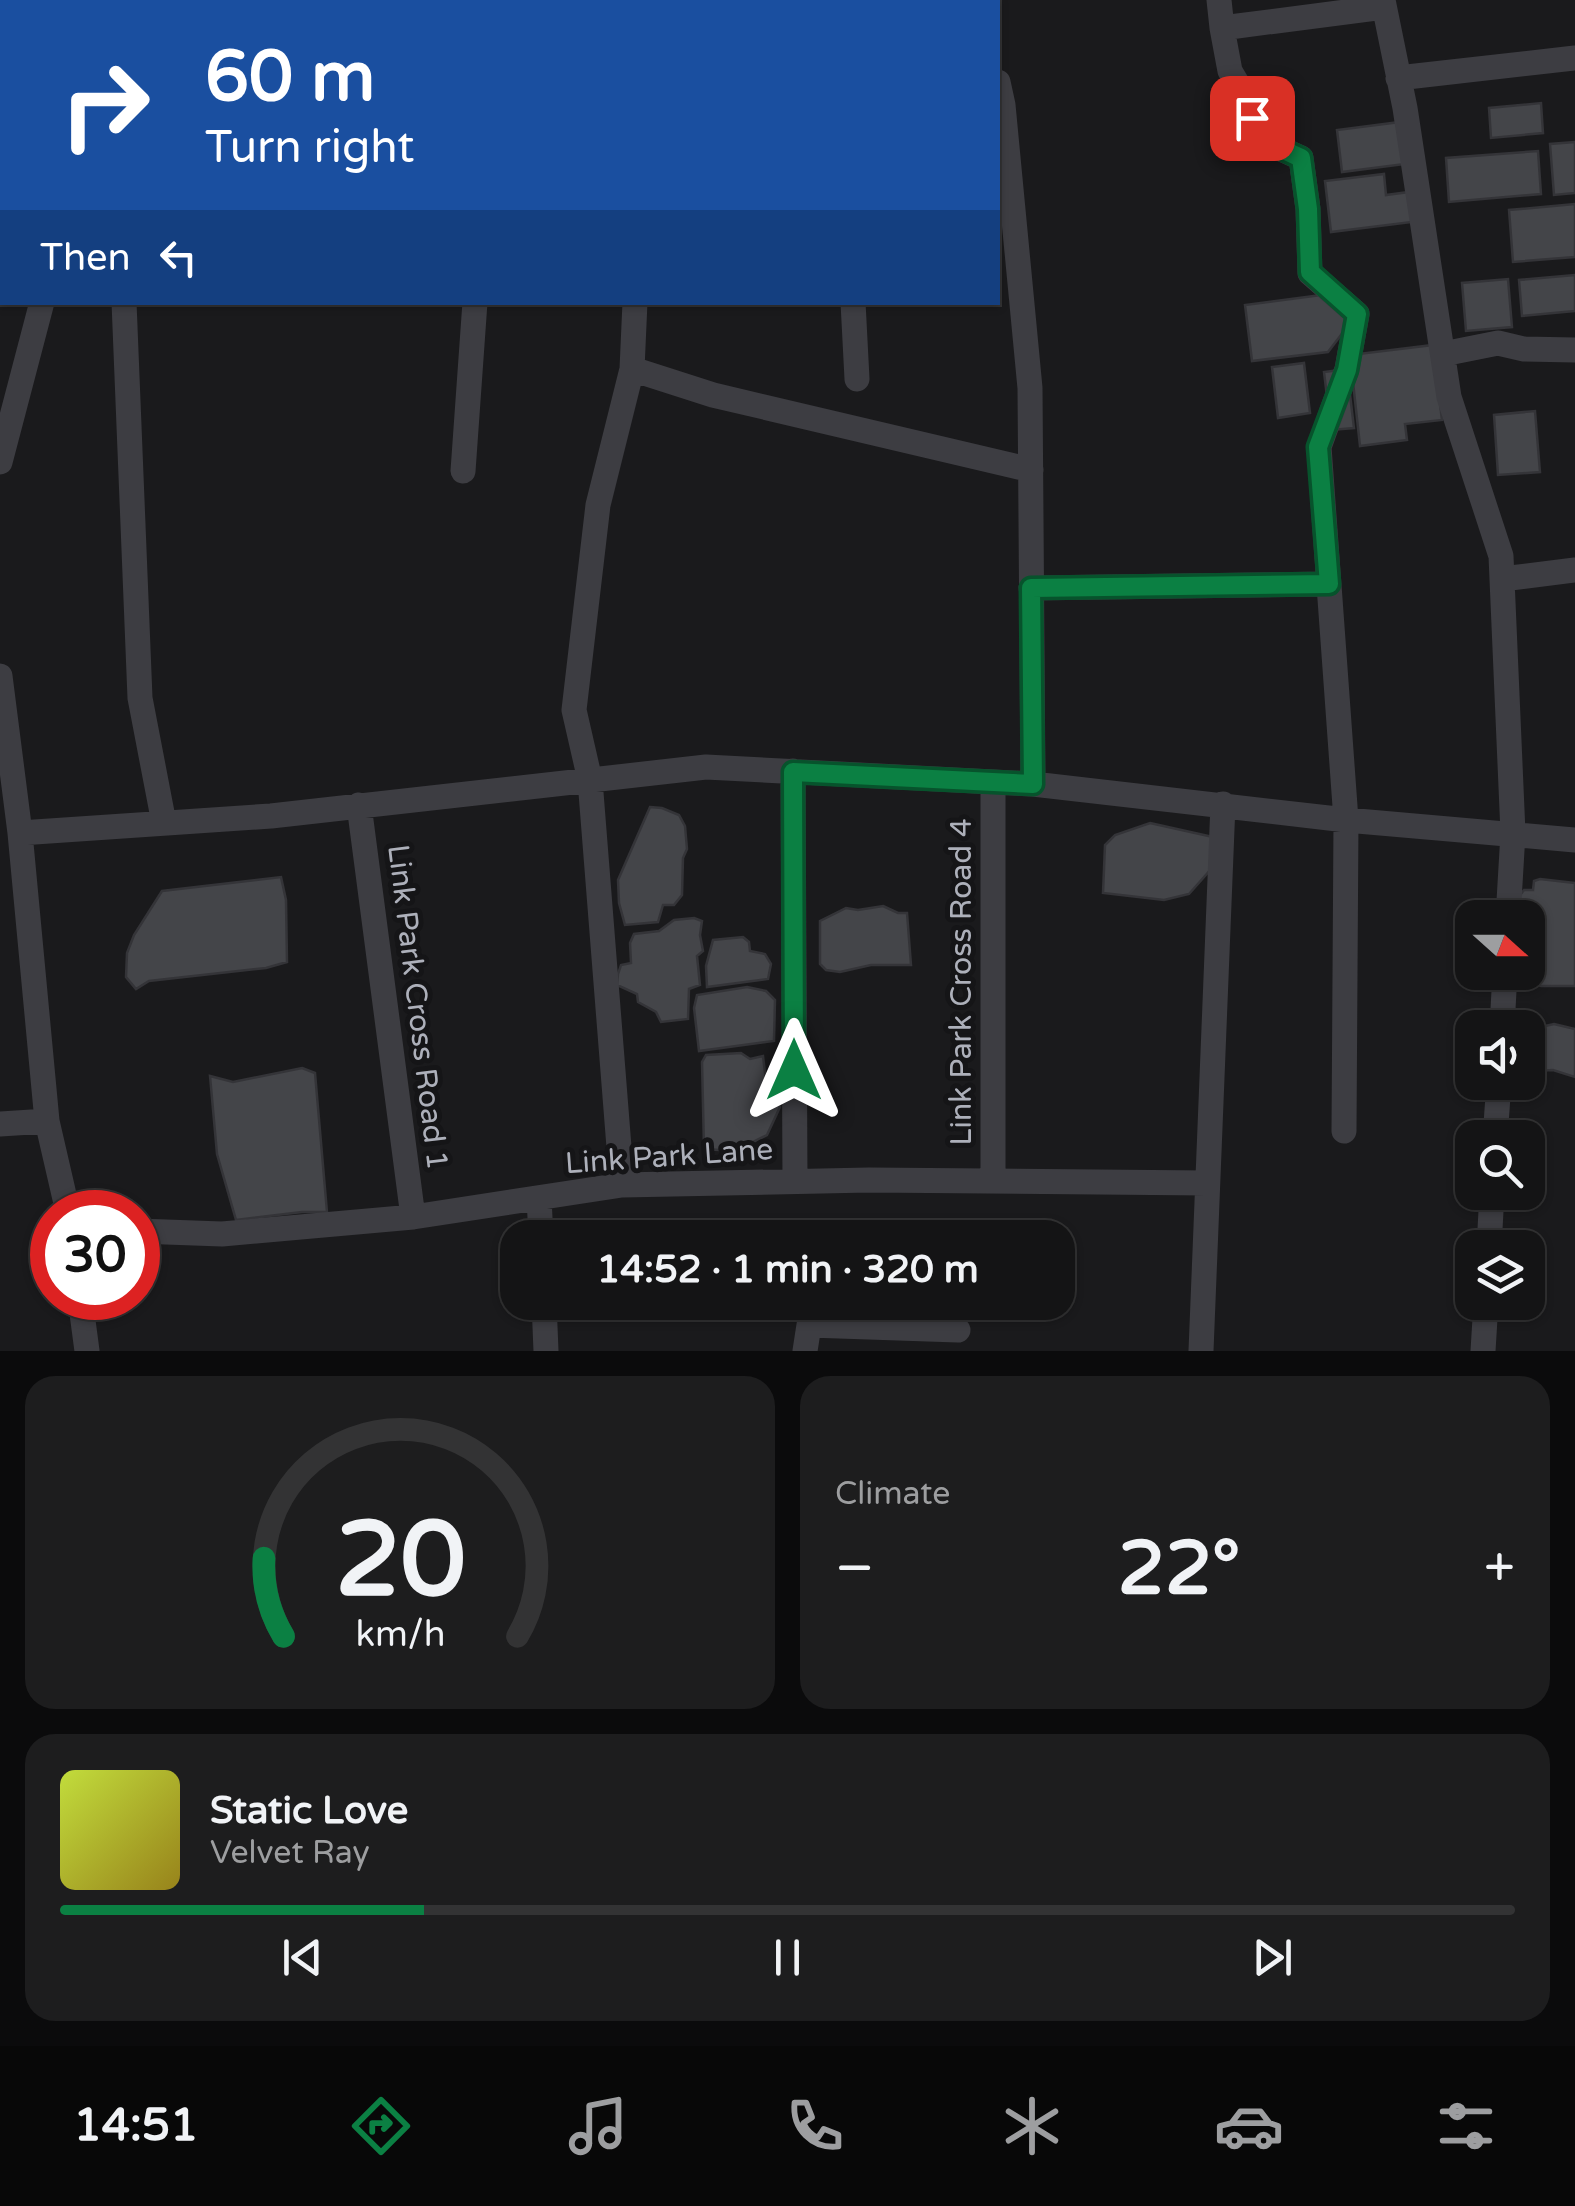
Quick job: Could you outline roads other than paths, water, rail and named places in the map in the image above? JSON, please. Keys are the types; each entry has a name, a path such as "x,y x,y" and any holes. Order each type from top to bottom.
{"street":[{"path":"1220,0 1230,71 1246,98 1258,138 1301,158 1310,272 1357,314 1347,370 1318,447 1346,820 1344,1131"},
{"path":"1222,28 1384,4 1449,398 1501,556 1513,833 1509,900"},
{"path":"1398,78 1575,58"},
{"path":"1000,91 1007,249 1030,388 1033,784"},
{"path":"0,462 8,397 41,305"},
{"path":"124,305 140,698 164,823"},
{"path":"463,470 474,305"},
{"path":"622,1185 590,780 574,710 598,504 632,369 635,305"},
{"path":"853,305 857,379"},
{"path":"1443,354 1498,343 1524,349 1575,350"},
{"path":"632,369 713,395 1031,470"},
{"path":"1502,579 1575,570"},
{"path":"1031,588 1329,584"},
{"path":"0,676 20,833 47,1121 63,1190"},
{"path":"20,833 359,806 706,767 1033,784 1346,820 1575,840"},
{"path":"793,772 794,1181"},
{"name":"Link Park Cross Road 4","path":"993,782 994,1181"},
{"path":"1201,1351 1223,804"},
{"name":"Link Park Cross Road 1","path":"359,806 413,1218"},
{"path":"0,1124 47,1121"},
{"name":"Link Park Lane","path":"160,1232 222,1234 413,1218 622,1185 794,1181 1207,1183"},
{"path":"539,1198 540,1220"},
{"path":"83,1320 87,1351"},
{"path":"545,1320 546,1351"},
{"path":"1483,1351 1485,1320"},
{"path":"805,1351 809,1325 958,1330"}]}
